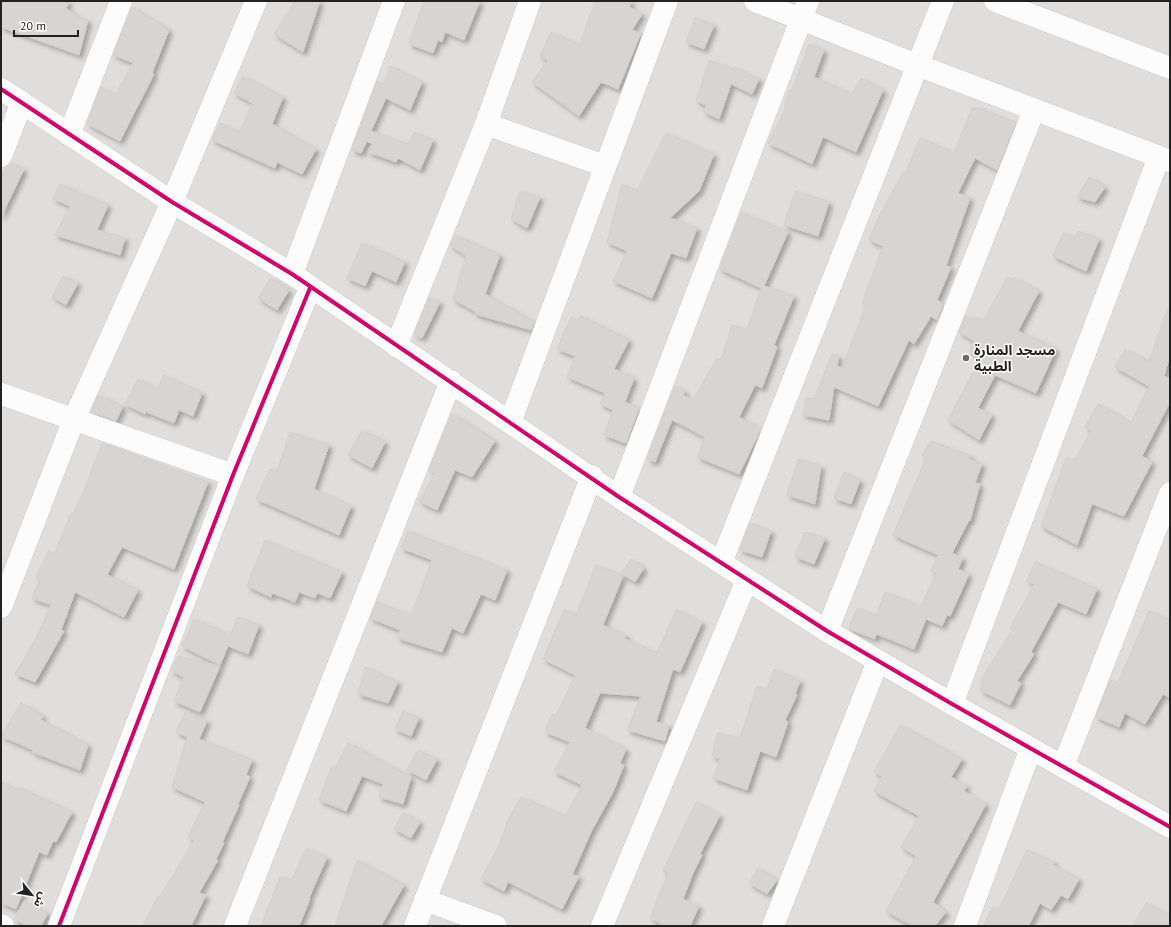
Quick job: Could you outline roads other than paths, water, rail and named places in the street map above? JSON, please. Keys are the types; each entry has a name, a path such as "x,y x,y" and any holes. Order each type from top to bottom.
{"street":[{"path":"69,135 121,1"},
{"path":"1,608 74,419 172,202 256,1"},
{"path":"292,274 394,1"},
{"path":"396,346 486,124 530,1"},
{"path":"510,423 667,1"},
{"path":"754,1 804,10 917,65 1165,159 952,704"},
{"path":"721,563 943,1"},
{"path":"995,1 1170,68"},
{"path":"619,497 804,10"},
{"path":"1,89 172,202 292,274 310,288 451,381 510,423 592,476 619,497 827,631 952,704 1170,827"},
{"path":"1,156 22,102"},
{"path":"827,631 1034,110"},
{"path":"486,124 605,166"},
{"path":"60,926 233,474 310,288"},
{"path":"235,926 451,381"},
{"path":"1,394 233,474"},
{"path":"415,926 592,476"},
{"path":"1064,767 1170,493"},
{"path":"602,926 747,580"},
{"path":"773,926 878,660"},
{"path":"965,926 1031,748"},
{"path":"425,900 496,926"}],"place":[{"name":"مسجد المنارة الطبية","path":"966,358"}]}
